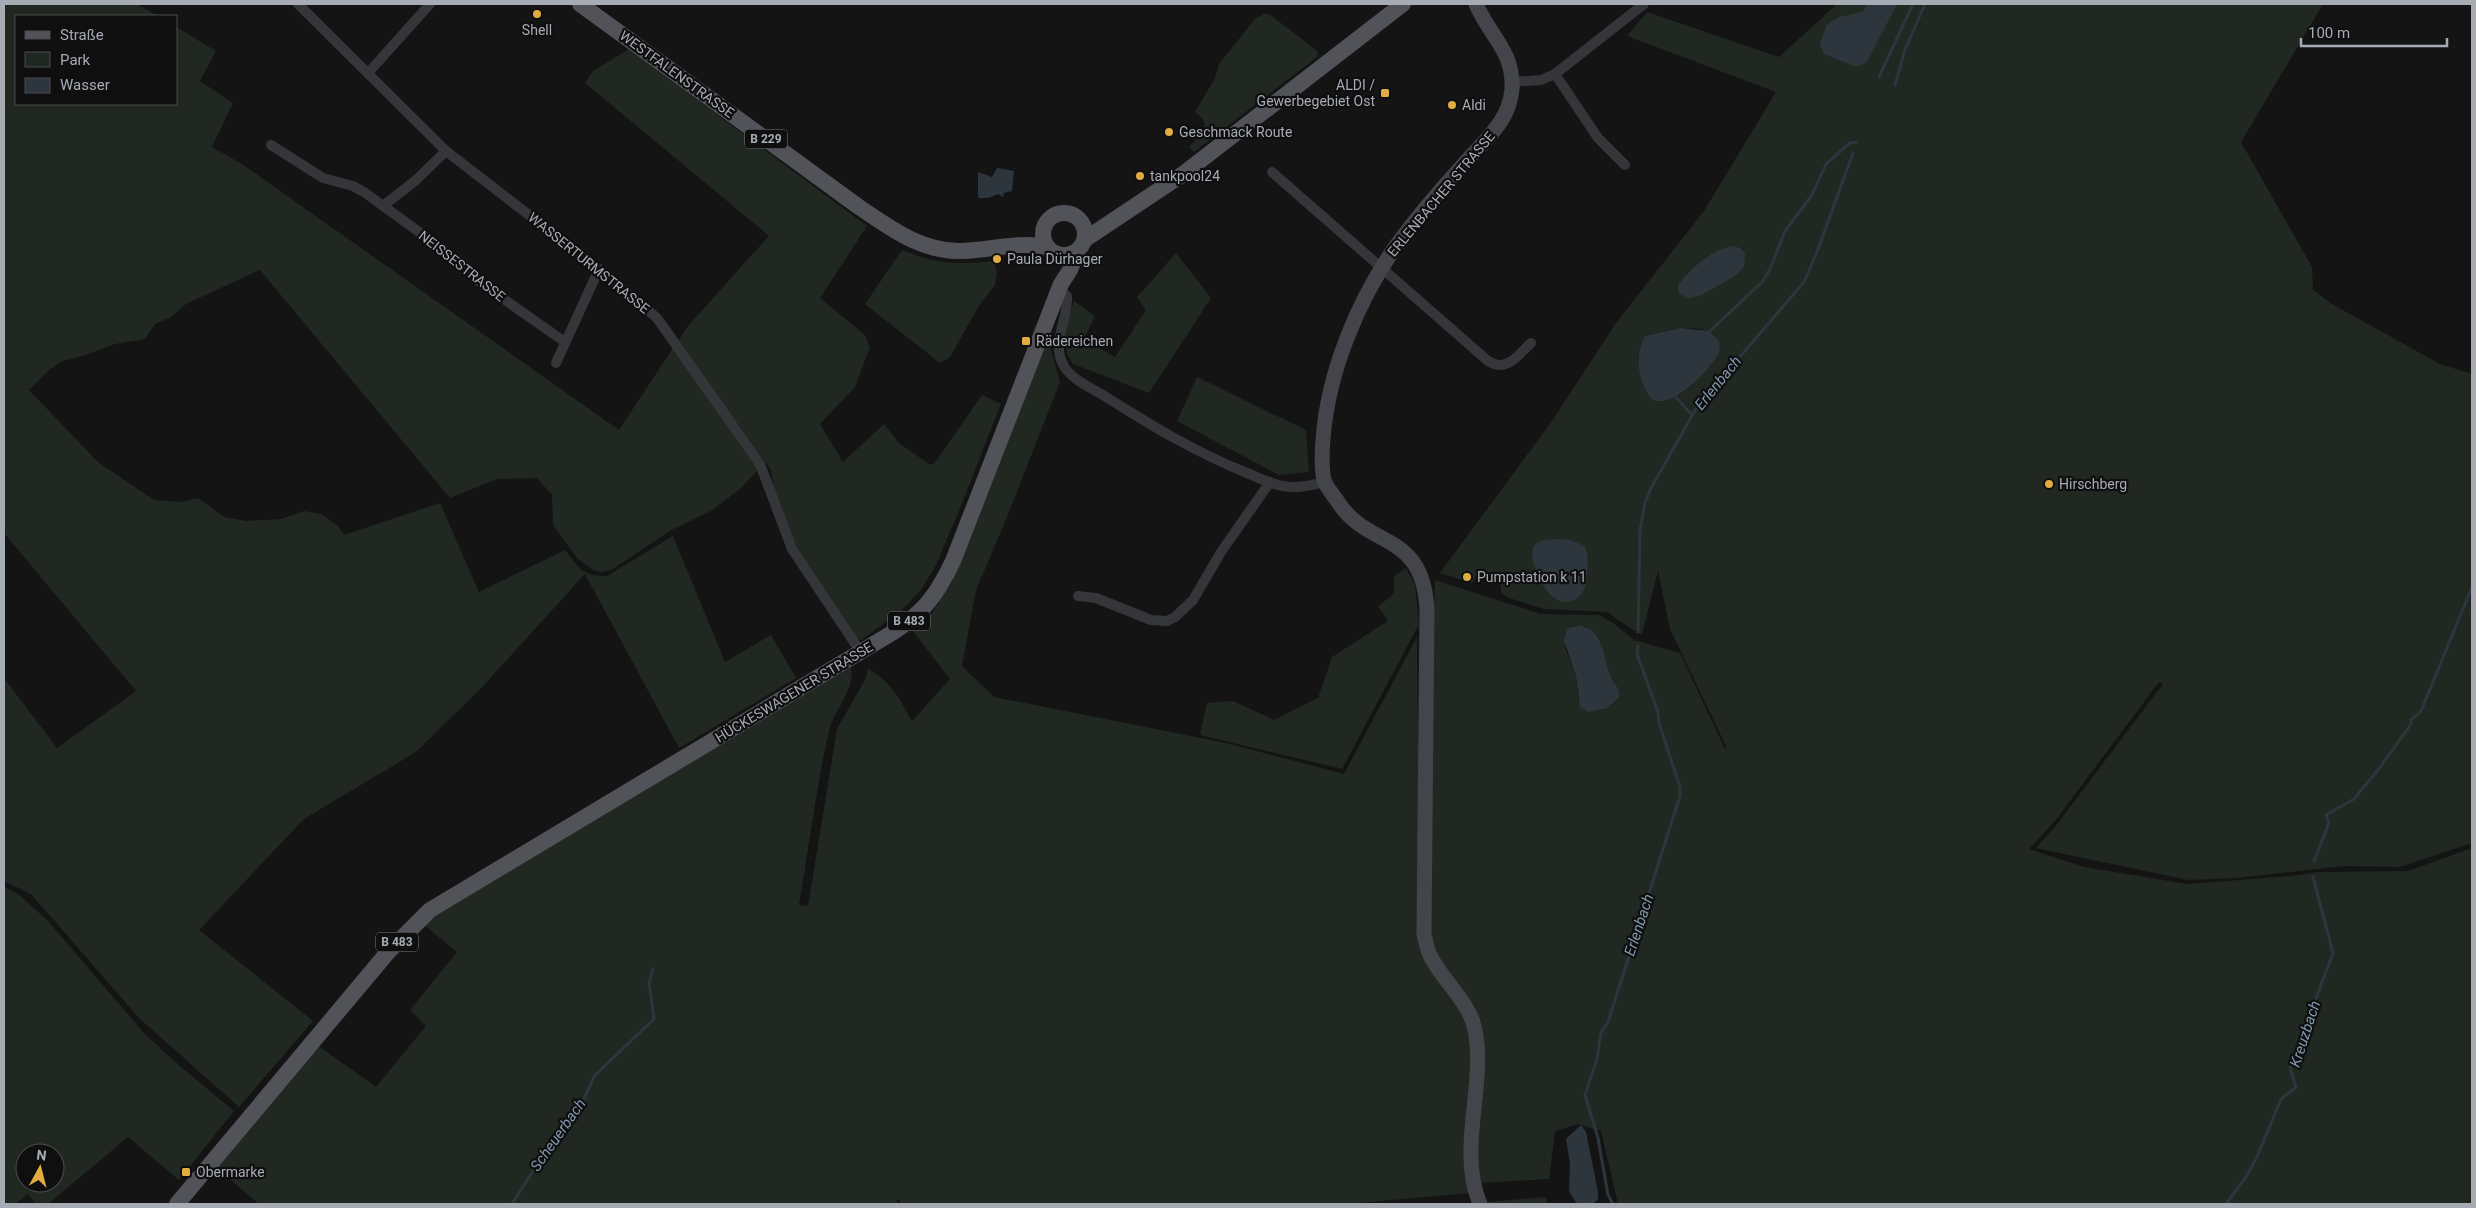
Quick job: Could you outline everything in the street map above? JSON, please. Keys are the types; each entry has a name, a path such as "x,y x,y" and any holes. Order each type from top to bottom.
{"main road":[{"name":"WESTFALENSTRASSE","path":"580,4 859,207 906,237 927,246 947,251 1010,245 1052,250"},
{"path":"1080,245 1084,229 1079,221 1070,215 1061,214 1052,217 1044,228 1043,238 1052,250 1068,255 1116,217 1135,207 1183,174 1404,5"},
{"path":"1079,221 1116,217"},
{"name":"WESTFALENSTRASSE","path":"1010,245 1044,228"},
{"name":"HÜCKESWAGENER STRASSE","path":"177,1204 246,1119 406,932 443,901 916,616 940,588 980,495 1060,288 1080,245"},
{"name":"HÜCKESWAGENER STRASSE","path":"1052,250 1062,266 1060,288"}],"street":[{"name":"WASSERTURMSTRASSE","path":"298,4 446,151 599,269 657,318 757,459 764,472 792,549 860,651"},
{"path":"368,73 430,4"},
{"name":"ERLENBACHER STRASSE","path":"1464,4 1482,18"},
{"name":"ERLENBACHER STRASSE","path":"1476,4 1482,18 1504,50 1509,62 1512,82 1509,103 1497,127 1413,224 1382,267 1355,321 1335,380 1323,436 1325,482 1343,511 1400,548 1418,570 1423,582 1426,601 1424,934 1431,958 1468,1010 1476,1030 1477,1070 1473,1120 1473,1178 1480,1204"},
{"path":"1512,82 1541,80 1555,74 1644,4"},
{"path":"1555,74 1598,138 1625,165"},
{"name":"NEISSESTRASSE","path":"271,144 323,178 353,186 384,205 466,266 475,279 566,342"},
{"path":"384,205 415,181 446,151"},
{"path":"1272,172 1494,364 1500,366 1511,362 1531,343"},
{"path":"556,363 599,269"},
{"path":"1060,288 1067,296 1067,307 1059,348 1064,367 1069,372 1125,409 1192,448 1270,482 1284,487 1299,487 1325,482"},
{"path":"1078,596 1096,598 1151,620 1167,620 1175,617 1193,600 1221,552 1270,482"}],"green space":[{"path":"4,4 137,4 156,15 15,15 15,105 178,105 178,28 216,51 200,81 233,103 212,147 242,164 619,430 673,348 757,465 757,471 741,488 711,511 673,529 611,570 601,572 593,570 577,558 553,525 552,495 537,478 497,479 450,498 260,270 186,304 171,317 155,324 145,339 115,344 83,356 62,361 48,371 29,390 98,462 154,500 181,502 198,498 224,517 247,521 281,519 304,511 321,514 337,525 344,535 440,503 479,592 565,550 586,573 607,576 673,536 725,662 771,635 796,678 679,748 585,574 484,685 416,752 304,819 199,930 313,1021 239,1107 139,1018 31,894 4,881 4,678 57,748 136,691 4,533"},
{"path":"1837,4 2323,4 2241,142 2312,267 2313,290 2332,304 2440,364 2472,374 2472,843 2400,867 2345,866 2236,878 2188,880 2036,848 2058,823 2163,684 2159,682 2055,821 2029,849 2084,867 2187,884 2292,876 2318,872 2408,871 2472,848 2472,1204 1618,1204 1601,1131 1578,1124 1555,1131 1549,1179 1479,1183 1477,1171 1482,1041 1433,949 1428,910 1431,685 1435,580 1541,614 1599,615 1612,622 1634,640 1680,653 1725,749 1726,746 1670,629 1658,571 1642,634 1607,612 1544,609 1509,598 1501,593 1501,586 1492,579 1478,574 1472,583 1440,573 1552,421 1616,323 1704,211 1776,92 1627,36 1647,12 1779,57","holes":["1733,246 1685,275 1718,251","1680,328 1702,329 1718,352 1694,383 1670,400 1661,402 1638,357 1645,336","1573,626 1586,627 1600,640 1609,673 1615,683 1612,706 1588,712 1578,697 1576,676 1565,647"]},
{"path":"1266,13 1315,49 1318,53 1317,57 1194,152 1189,147 1202,133 1205,125 1202,118 1195,112 1215,78 1219,64 1255,19"},
{"path":"629,49 867,226 820,298 865,335 870,347 855,387 820,424 843,462 884,424 899,443 929,464 934,464 982,395 1001,404 936,565 921,590 901,611 861,640 857,639 816,579 792,538 775,494 771,470 678,341 688,326 769,236 585,83 593,71"},
{"path":"902,250 937,261 969,263 994,261 997,272 995,285 980,304 950,357 940,363 865,304"},
{"path":"1176,253 1211,298 1149,393 1073,364 1068,357 1065,341 1067,325 1074,301 1095,316 1084,339 1115,357 1146,310 1137,297"},
{"path":"1048,339 1060,382 976,590 962,666 994,697 1226,743 1344,774 1417,637 1420,935 1468,1023 1472,1045 1471,1193 1347,1204 902,1204 899,1200 896,1200 898,1204 259,1204 216,1167 317,1045 376,1087 426,1026 410,1010 457,952 423,924 448,906 851,667 852,675 848,691 829,731 820,774 799,905 808,906 837,729 866,678 868,669 876,673 889,685 912,721 950,679 912,630 932,613 951,584"},
{"path":"1197,377 1306,430 1309,472 1279,475 1177,421"},
{"path":"1406,568 1415,585 1419,624 1342,769 1200,735 1207,703 1233,701 1274,720 1318,698 1332,657 1388,621 1378,606 1394,594 1394,576"},
{"path":"4,887 17,893 48,921 143,1032 176,1063 234,1111 179,1180 128,1137 65,1190 65,1143 15,1143 15,1193 61,1193 48,1204 36,1204 28,1194 15,1204 4,1204"},
{"path":"1546,1197 1547,1204 1487,1204 1486,1202"}],"water":[{"path":"1868,4 1897,4 1867,62 1856,67 1824,54 1820,45 1826,26 1839,17 1862,12"},
{"path":"997,168 1014,171 1012,191 1004,193 1003,197 998,194 988,198 978,198 978,172 992,177"},
{"path":"1733,246 1740,248 1745,253 1744,266 1739,273 1699,296 1689,298 1679,294 1678,285 1689,272 1710,255"},
{"path":"1680,328 1709,331 1719,341 1719,352 1708,368 1691,386 1671,399 1654,400 1646,392 1640,375 1640,347 1645,336"},
{"path":"1557,539 1570,540 1585,546 1588,565 1586,584 1581,594 1573,601 1563,602 1557,600 1548,592 1536,571 1532,556 1532,549 1537,543"},
{"path":"1579,625 1587,628 1598,637 1610,675 1618,690 1619,697 1608,708 1588,712 1580,707 1576,676 1564,640 1567,629"},
{"path":"1581,1125 1586,1132 1598,1192 1598,1199 1593,1204 1577,1204 1569,1191 1570,1164 1566,1139"}],"waterway":[{"path":"1879,77 1913,4"},
{"name":"Erlenbach","path":"1895,85 1905,50 1925,4"},
{"path":"1708,333 1762,282 1770,269 1785,231 1812,195 1826,164 1850,143 1857,142"},
{"name":"Erlenbach","path":"1638,632 1640,530 1645,503 1651,488 1697,407 1804,282 1817,252 1853,153"},
{"path":"1673,394 1692,415"},
{"name":"Kreuzbach","path":"2314,861 2329,823 2326,815 2354,799 2381,766 2411,724 2411,720 2421,711 2472,587"},
{"name":"Erlenbach","path":"1613,1204 1608,1195 1598,1138 1585,1095 1597,1059 1601,1033 1608,1022 1680,796 1680,787 1659,723 1658,712 1637,654 1638,646"},
{"name":"Kreuzbach","path":"2226,1204 2246,1177 2257,1157 2281,1099 2296,1087 2290,1068 2333,953 2313,877"},
{"name":"Scheuerbach","path":"512,1204 562,1125 583,1101 595,1075 654,1019 649,983 653,969"}],"place":[{"name":"Shell","path":"537,14"},
{"name":"ALDI / Gewerbegebiet Ost","path":"1385,93"},
{"name":"Aldi","path":"1452,105"},
{"name":"Geschmack Route","path":"1169,132"},
{"name":"tankpool24","path":"1140,176"},
{"name":"Paula Dürhager","path":"997,259"},
{"name":"Rädereichen","path":"1026,341"},
{"name":"Hirschberg","path":"2049,484"},
{"name":"Pumpstation k 11","path":"1467,577"},
{"name":"Obermarke","path":"186,1172"}]}
